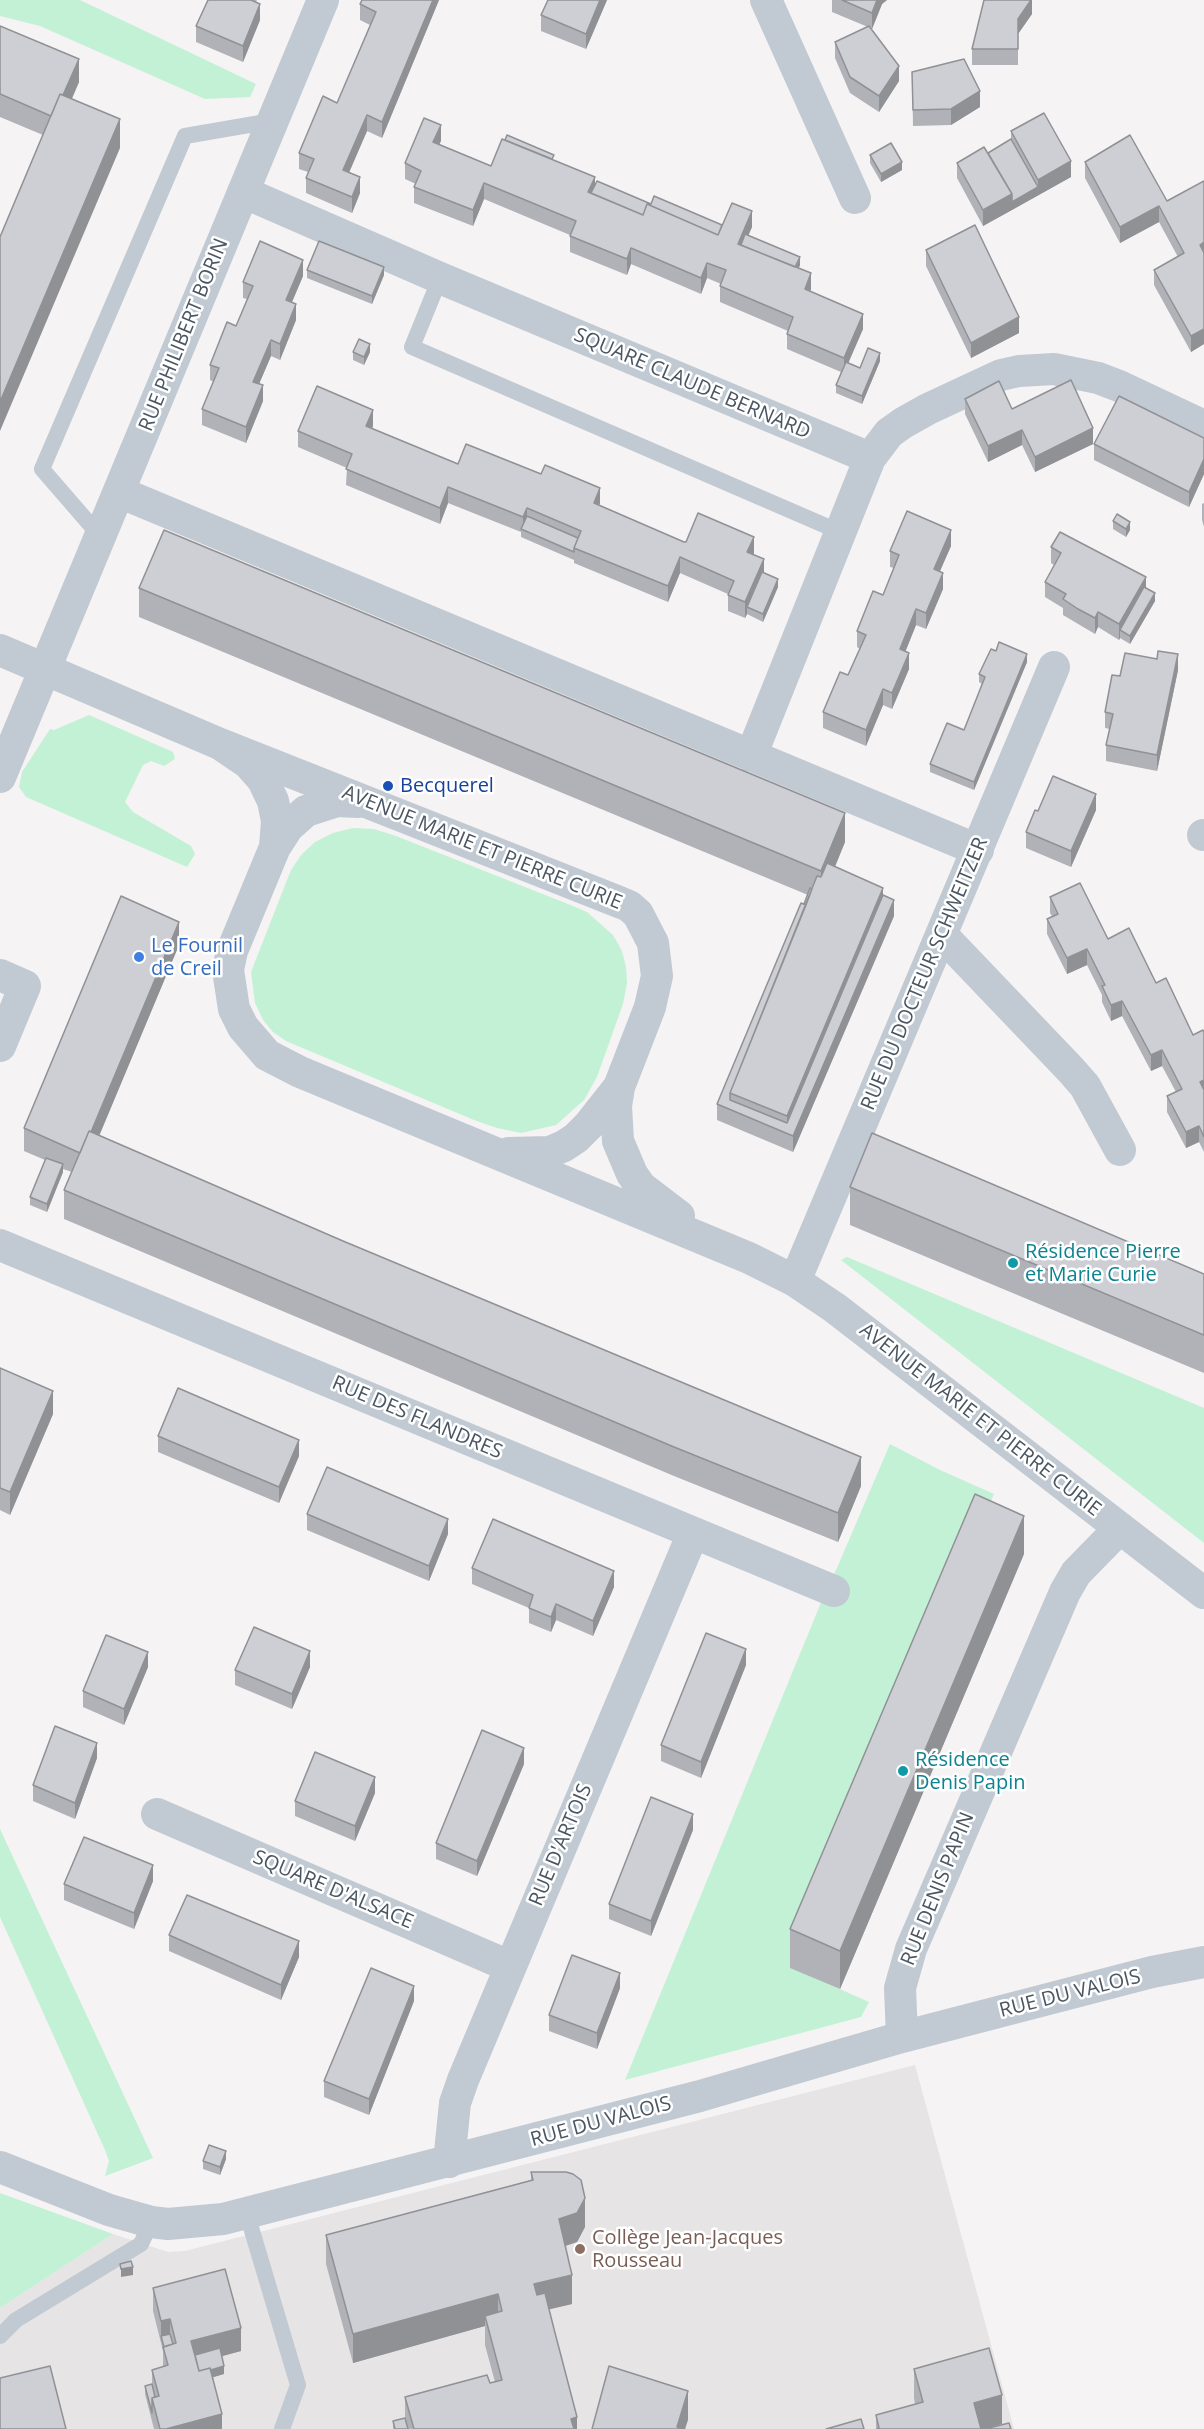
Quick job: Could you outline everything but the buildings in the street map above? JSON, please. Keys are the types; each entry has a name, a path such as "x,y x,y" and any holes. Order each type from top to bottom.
{"street":[{"name":"RUE PHILIBERT BORIN","path":"0,777 323,0"},
{"path":"766,0 855,198"},
{"name":"SQUARE CLAUDE BERNARD","path":"243,192 440,278 870,458"},
{"path":"751,756 870,458 889,433 928,409 1001,375 1018,371 1054,369 1098,378 1204,426"},
{"path":"119,492 978,850"},
{"name":"AVENUE MARIE ET PIERRE CURIE","path":"0,650 220,744 628,906 638,914 653,943 657,976 650,1007 619,1087 616,1106 618,1141 632,1174 641,1187 674,1214 749,1258 795,1281 853,1322 1204,1593"},
{"name":"RUE DU DOCTEUR SCHWEITZER","path":"795,1281 1054,667"},
{"name":"AVENUE MARIE ET PIERRE CURIE","path":"220,744 248,763 269,790 277,821 276,847 232,951 228,970 234,1009 243,1027 267,1055 283,1064 749,1258"},
{"path":"276,847 297,817 315,806 337,801 368,803"},
{"path":"942,935 1071,1070 1084,1086 1120,1150"},
{"path":"0,975 25,986 0,1046"},
{"name":"AVENUE MARIE ET PIERRE CURIE","path":"488,1149 514,1154 532,1154 550,1152 564,1146 589,1125 619,1087"},
{"name":"RUE DES FLANDRES","path":"0,1245 834,1591"},
{"name":"RUE DENIS PAPIN","path":"902,2037 900,1988 911,1949 1065,1592 1076,1573 1120,1528"},
{"name":"RUE D'ARTOIS","path":"449,2162 455,2103 509,1966 693,1533"},
{"name":"SQUARE D'ALSACE","path":"157,1814 509,1966"},
{"name":"RUE DU VALOIS","path":"0,2167 109,2210 151,2222 168,2224 200,2222 247,2214 700,2096 902,2037 1152,1972 1204,1962"}],"lane":[{"path":"100,536 42,469 186,136 273,121"},
{"path":"440,278 412,347 840,532"},
{"path":"247,2214 298,2385 282,2429"},
{"path":"0,2336 16,2320 141,2244 151,2222"}],"shaded area":[{"name":"Collège Jean-Jacques Rousseau","path":"915,2065 1014,2429 0,2429 0,2308 113,2234 168,2252 185,2251"}],"green space":[{"path":"0,0 80,0 256,84 250,97 205,99 40,26 0,16"},
{"path":"89,715 173,752 175,759 164,766 151,761 143,765 125,802 133,812 191,846 195,854 187,867 26,797 19,787 22,772 50,729 54,730"},
{"path":"353,828 374,829 396,836 573,906 587,912 613,935 622,951 626,967 627,983 623,1004 597,1077 584,1100 556,1125 521,1133 474,1120 286,1041 273,1032 263,1020 255,1003 251,972 291,870 302,854 315,842 333,833"},
{"path":"847,1257 1204,1408 1204,1543 841,1260"},
{"path":"890,1444 994,1494 790,1967 869,2002 861,2017 625,2080 827,1588"},
{"path":"0,1829 153,2158 105,2176 109,2161 105,2150 0,1917"},
{"path":"0,2193 113,2234 0,2308"}],"place":[{"name":"Becquerel","path":"388,786"},
{"name":"Le Fournil de Creil","path":"139,957"},
{"name":"Résidence Pierre et Marie Curie","path":"1013,1263"},
{"name":"Résidence Denis Papin","path":"903,1771"},
{"name":"Collège Jean-Jacques Rousseau","path":"580,2249"}]}
